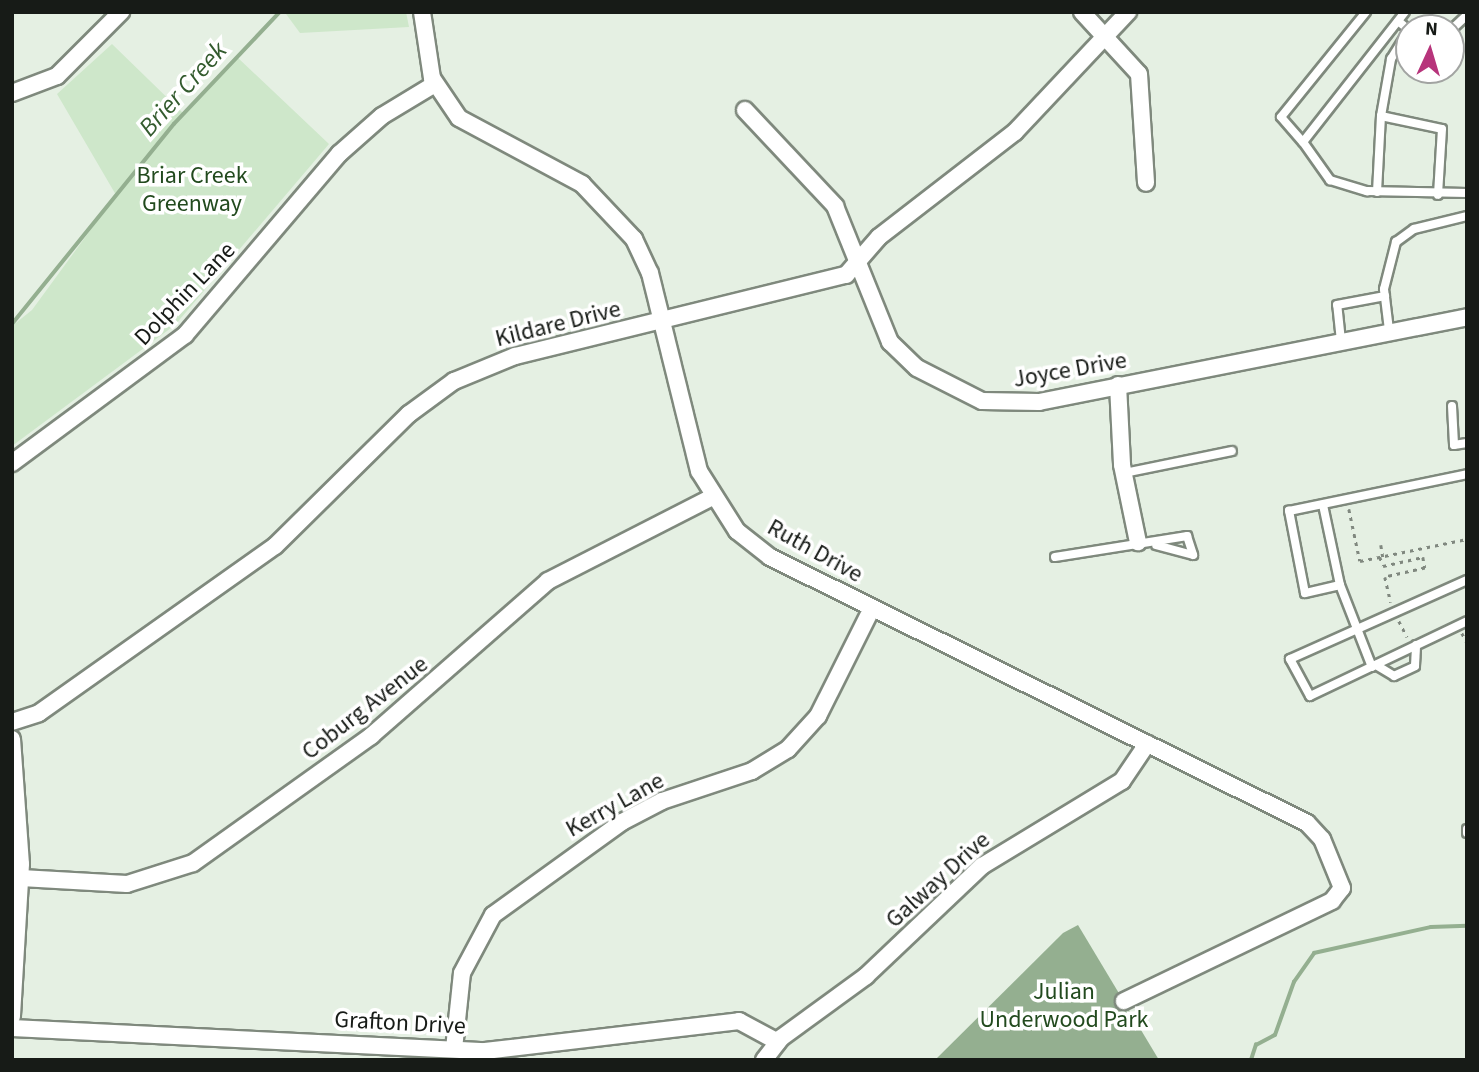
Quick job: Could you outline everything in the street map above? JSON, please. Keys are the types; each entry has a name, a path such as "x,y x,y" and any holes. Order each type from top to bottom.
{"street":[{"path":"12,93 57,76 121,12"},
{"name":"Ruth Drive","path":"422,12 435,84 471,127 570,176 610,208 643,257 662,321 691,445 712,497 758,549 1307,823 1322,839 1342,888 1314,911 1124,1001"},
{"path":"1082,12 1107,35 1139,74 1146,183"},
{"name":"Kildare Drive","path":"12,722 39,713 275,546 409,414 454,381 515,356 833,280 1015,132 1128,12"},
{"name":"Dolphin Lane","path":"12,463 185,335 338,154 382,116 435,84"},
{"name":"Joyce Drive","path":"745,110 825,193 860,258 870,305 890,342 948,388 1004,405 1118,386 1389,330 1467,317"},
{"path":"1118,386 1124,473 1138,542"},
{"name":"Coburg Avenue","path":"21,878 127,884 193,863 370,736 548,581 712,497"},
{"name":"Kerry Lane","path":"454,1049 462,973 493,915 622,822 662,801 752,771 789,749 818,716 872,608"},
{"path":"12,739 21,878 12,1017"},
{"name":"Galway Drive","path":"764,1060 778,1042 858,983 991,859 1122,781 1147,744"},
{"name":"Grafton Drive","path":"12,1028 454,1049 544,1046 739,1021 778,1042"}],"lane":[{"path":"1366,12 1281,117 1330,180 1377,192 1438,195 1467,193"},
{"path":"1303,142 1395,25"},
{"path":"1377,192 1381,116 1391,59 1395,53"},
{"path":"1381,116 1442,129 1438,195"},
{"path":"1389,330 1385,296 1395,242 1414,229 1467,216"},
{"path":"1341,341 1337,305 1385,296"},
{"path":"1452,405 1454,445 1467,443"},
{"path":"1124,473 1231,452"},
{"path":"1340,585 1306,593 1289,511 1467,474"},
{"path":"1322,505 1352,628 1374,666 1394,676 1415,666 1415,646"},
{"path":"1055,557 1138,542 1156,545"},
{"path":"1467,580 1352,628 1290,659 1310,696 1467,621"}],"path":[{"path":"1349,509 1360,561 1467,539"},
{"path":"1381,545 1382,566 1394,610 1415,646"},
{"path":"1382,566 1423,557 1425,568 1385,577"}],"green space":[{"path":"406,12 409,27 300,33 286,14"},
{"name":"Briar Creek Greenway","path":"112,44 184,114 237,57 329,144 175,325 12,446 12,326 32,310 116,195 57,94"}],"shaded area":[{"name":"Julian Underwood Park","path":"1078,925 1159,1060 935,1060 1063,933"}],"waterway":[{"name":"Brier Creek","path":"12,324 174,124 280,12"},
{"path":"1251,1060 1256,1045 1275,1035 1294,982 1314,953 1431,927 1467,926"}]}
